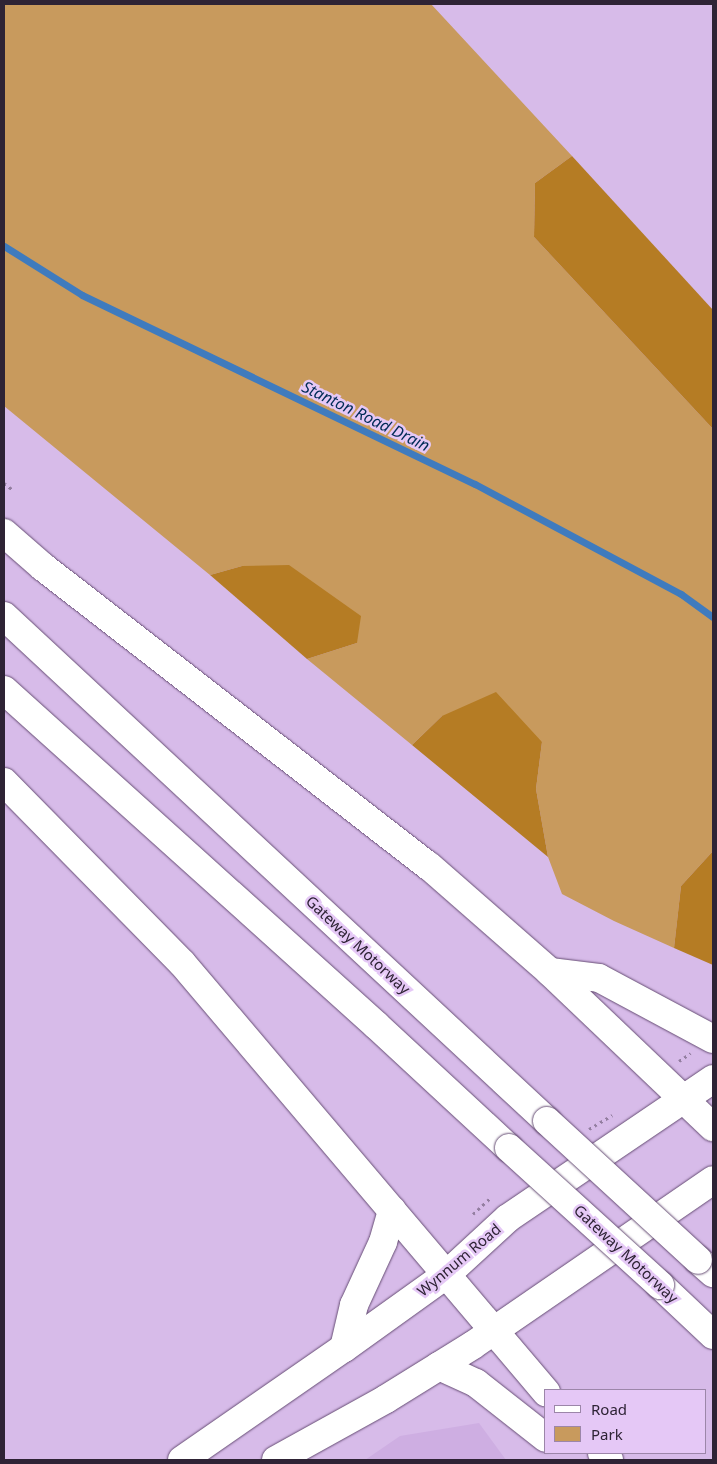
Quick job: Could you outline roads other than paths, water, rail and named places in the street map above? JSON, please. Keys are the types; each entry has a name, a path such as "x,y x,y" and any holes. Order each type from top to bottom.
{"main road":[{"path":"4,533 43,567 429,866 550,972 713,1127"},
{"name":"Gateway Motorway","path":"4,616 706,1267"},
{"name":"Gateway Motorway","path":"4,690 369,1018 713,1335"},
{"path":"4,782 182,963 544,1390"},
{"path":"550,972 599,978 713,1039"},
{"name":"Wynnum Road","path":"182,1460 446,1275 508,1218 713,1079"},
{"path":"276,1460 386,1399 495,1331 713,1180"},
{"path":"344,1348 354,1305 383,1242 392,1210"},
{"path":"439,1366 476,1383 544,1436"}],"waterway":[{"name":"Stanton Road Drain","path":"4,246 82,295 475,484 681,594 713,617"}]}
